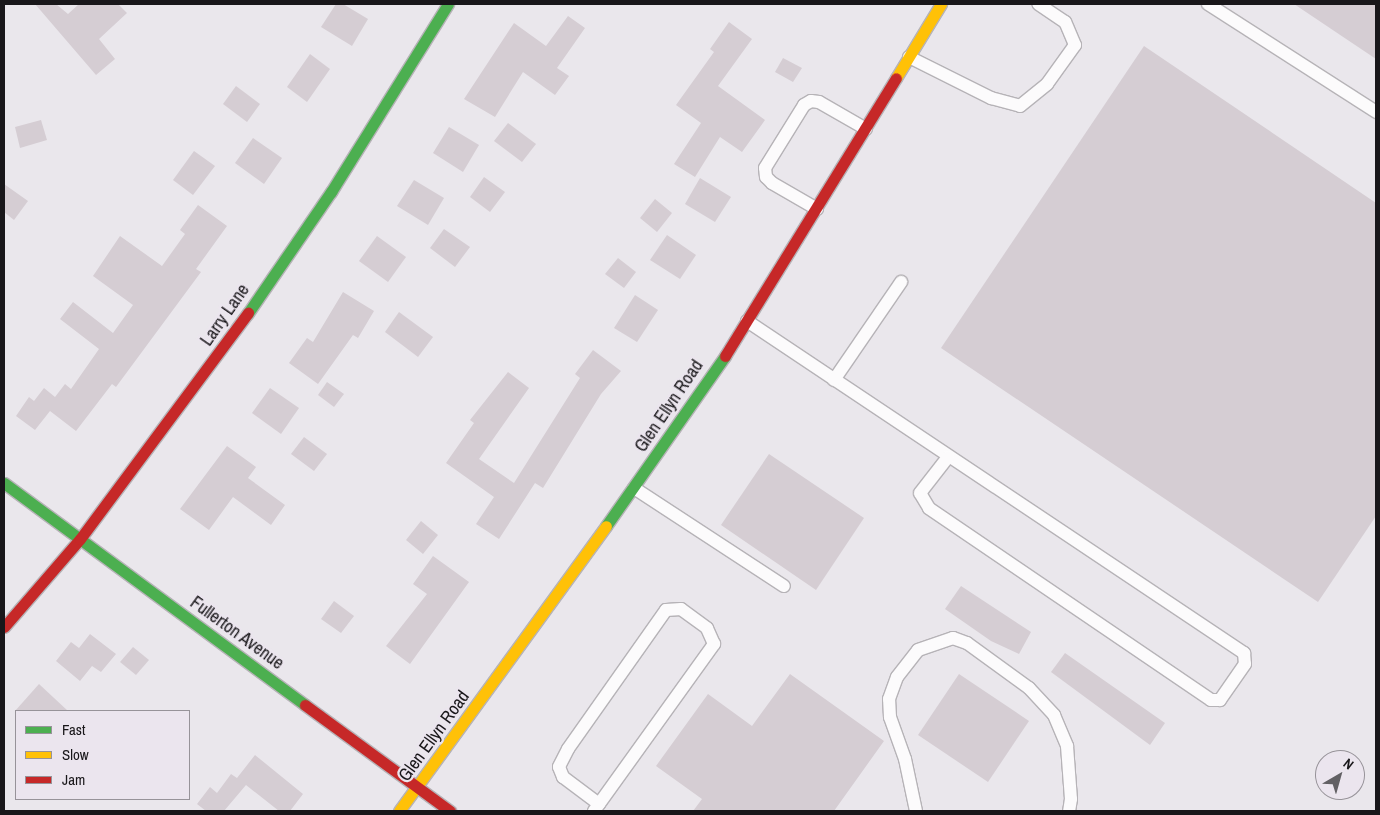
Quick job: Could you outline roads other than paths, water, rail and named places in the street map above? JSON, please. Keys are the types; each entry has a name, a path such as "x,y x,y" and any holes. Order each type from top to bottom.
{"street":[{"name":"Larry Lane","path":"4,627 80,539 223,350 331,192 448,4"},
{"name":"Glen Ellyn Road","path":"399,811 418,789 691,408 817,209 941,4"},
{"name":"Fullerton Avenue","path":"4,482 450,811"}],"lane":[{"path":"909,57 991,98 1020,106 1047,84 1075,46 1065,22 1038,4"},
{"path":"1208,4 1376,112"},
{"path":"817,209 766,177 765,168 804,105 811,101 819,102 866,129"},
{"path":"834,380 901,282"},
{"path":"747,321 1244,653 1245,664 1220,700 1211,700 929,508 920,493 948,457"},
{"path":"634,488 784,586"},
{"path":"681,609 707,628 714,644 597,808 563,777 559,767 568,749 666,610 681,609"},
{"path":"916,811 906,759 890,717 889,699 897,677 918,650 953,638 967,643 1029,688 1054,715 1067,746 1071,799 1068,811"}]}
